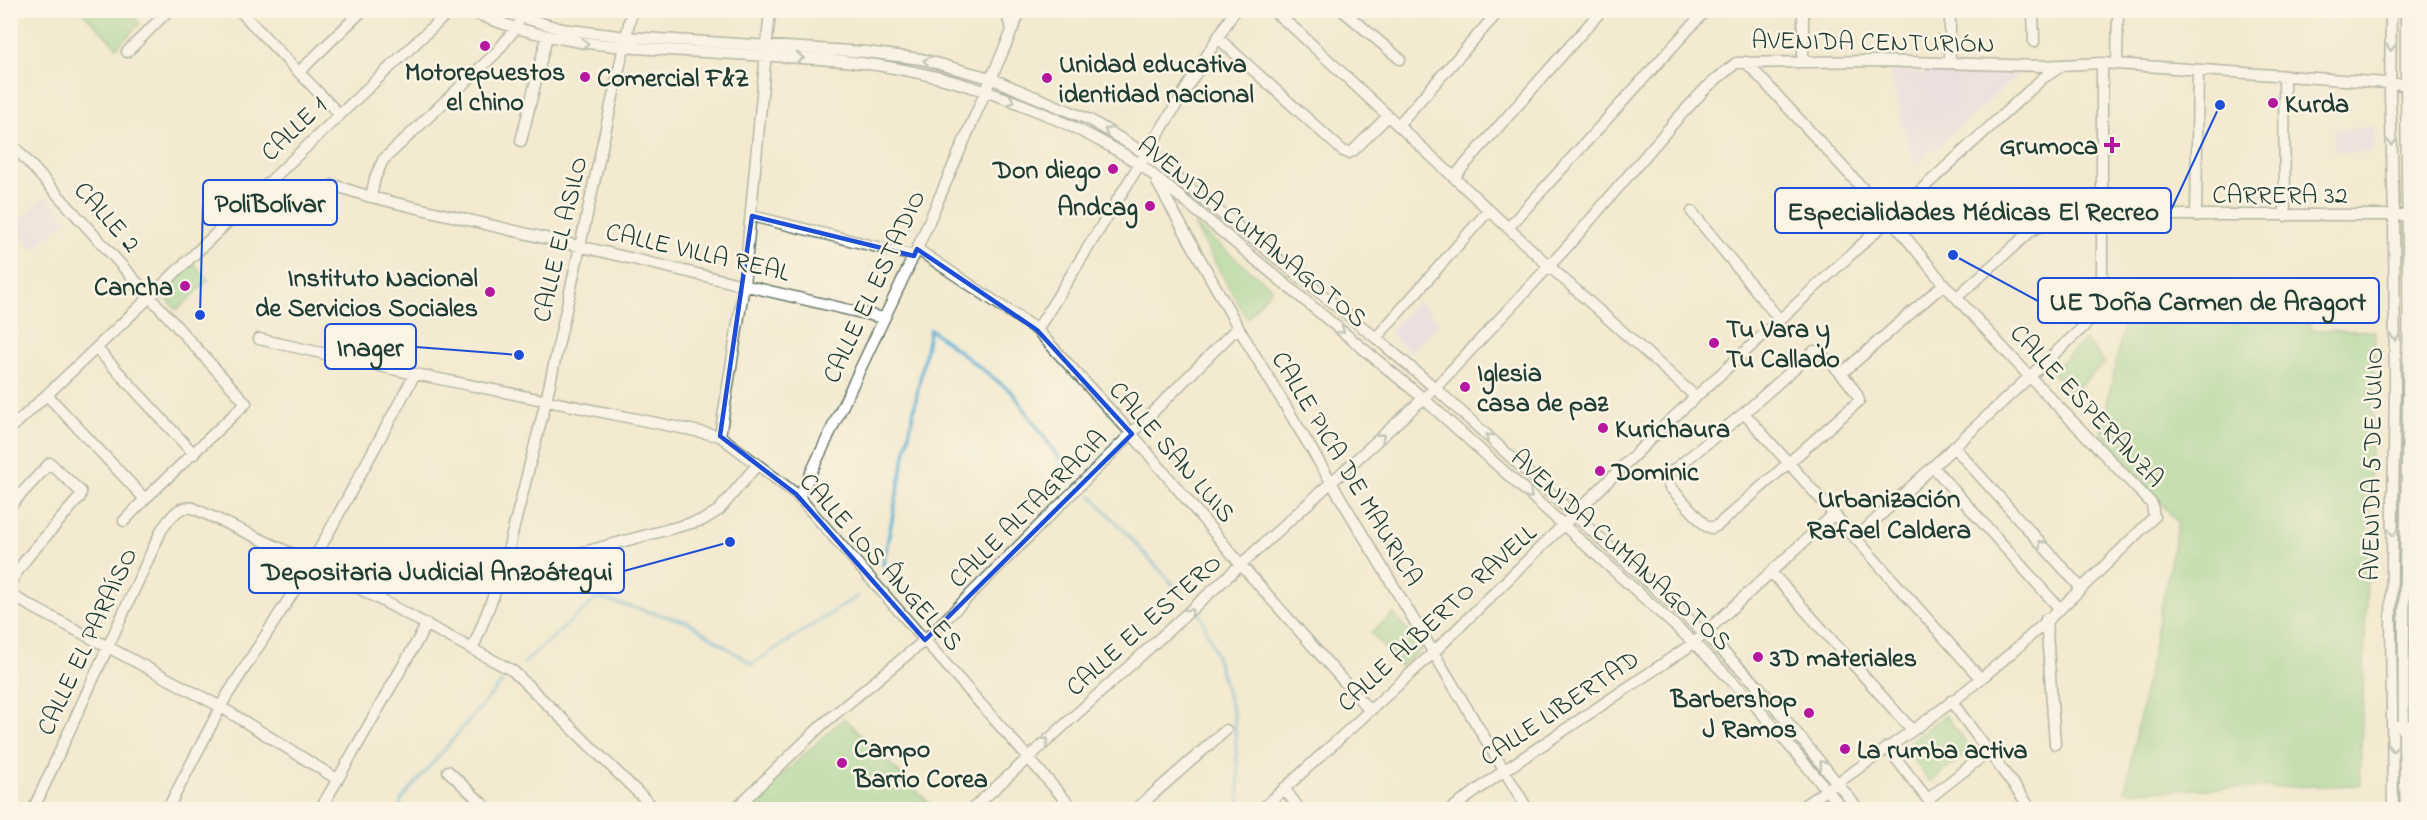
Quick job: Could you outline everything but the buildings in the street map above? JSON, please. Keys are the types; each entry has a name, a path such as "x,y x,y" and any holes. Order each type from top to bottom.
{"street":[{"path":"127,52 169,10"},
{"path":"239,10 339,114"},
{"path":"299,72 363,10"},
{"name":"CALLE 1","path":"10,429 152,297 339,114 451,10"},
{"name":"AVENIDA CUMANAGOTOS","path":"468,10 516,29 570,42 767,51 866,52 921,59 990,78 1090,120 1376,338 1436,388 1705,634 1760,688 1859,810"},
{"name":"AVENIDA CUMANAGOTOS","path":"497,10 522,19 625,43"},
{"name":"CALLE EL ASILO","path":"473,648 502,574 546,401 632,10"},
{"path":"720,436 744,285 770,10"},
{"path":"1005,10 1012,30"},
{"name":"CALLE EL ESTADIO","path":"799,498 915,252 1021,10"},
{"path":"1037,330 1234,13 1221,10"},
{"path":"1272,10 1549,266 1696,397"},
{"path":"1342,10 1401,59"},
{"path":"1398,125 1500,10"},
{"path":"1454,177 1602,10"},
{"path":"1508,228 1706,10"},
{"path":"1803,10 1803,61"},
{"path":"1950,10 1950,63"},
{"path":"2033,10 2034,42"},
{"path":"2117,64 2118,10"},
{"name":"AVENIDA 5 DE JULIO","path":"2391,10 2395,391 2392,558 2397,726 2406,810"},
{"name":"AVENIDA 5 DE JULIO","path":"2393,810 2412,391 2411,85 2406,10"},
{"path":"371,197 375,177 383,160 496,53 522,19"},
{"path":"521,141 547,36"},
{"path":"1218,38 1343,151 1349,153 1354,150 1388,116"},
{"name":"AVENIDA CUMANAGOTOS","path":"767,51 914,70 1014,101 1143,160 1154,176 1424,399 1694,643 1749,698 1844,810"},
{"name":"AVENIDA CENTURIÓN","path":"1424,399 1549,266 1707,87 1736,63 1803,61 2063,65 2102,63 2411,85"},
{"name":"CALLE ESPERANZA","path":"1746,62 1890,218 1944,284 2152,504 2154,510 2154,517 2081,588 1980,678 1912,730 1797,810"},
{"path":"1856,538 2095,316 2102,304 2102,63"},
{"name":"CALLE ALBERTO RAVELL","path":"1261,810 1433,653 1696,397 2043,78 2063,65"},
{"path":"2196,216 2198,71"},
{"path":"2284,77 2285,216"},
{"name":"CALLE 2","path":"10,142 245,400 245,405 194,454"},
{"name":"CALLE PICA DE MAURICA","path":"1154,176 1238,327 1330,483 1528,810"},
{"name":"CALLE VILLA REAL","path":"328,187 333,185 371,197 883,318"},
{"path":"1376,338 1489,210"},
{"path":"1692,212 1780,320"},
{"name":"CARRERA 32","path":"1957,297 2032,230 2066,215 2413,215"},
{"name":"CALLE SAN LUIS","path":"752,216 915,252 1037,330 1132,434 1242,566 1370,711"},
{"path":"1840,374 1944,284"},
{"name":"CALLE ALTAGRACIA","path":"734,810 823,724 925,640 1238,327"},
{"name":"CALLE LOS ÁNGELES","path":"259,339 415,374 720,436 799,498 1074,810"},
{"path":"97,349 194,454 124,520"},
{"path":"1814,351 1820,352 1840,374 1859,395 1859,400 1712,528 1706,525 1670,486 1668,479 1670,472 1744,414 1814,351"},
{"path":"167,810 221,708 312,563 415,374"},
{"path":"2395,391 2412,391"},
{"path":"47,395 145,499"},
{"name":"CALLE EL ESTERO","path":"971,810 1424,399"},
{"path":"1744,414 1980,678"},
{"path":"1954,447 2081,588"},
{"path":"10,583 26,559 80,497 81,492 50,463 11,505"},
{"path":"502,574 703,520 719,510 758,465"},
{"path":"1933,467 2059,608"},
{"name":"CALLE EL PARAÍSO","path":"33,810 162,529 179,509 193,508 312,563"},
{"name":"CALLE LIBERTAD","path":"1450,810 1504,770 1694,643 1834,514"},
{"path":"2392,558 2405,557"},
{"path":"312,563 513,671 656,810"},
{"path":"1772,573 1912,730"},
{"path":"10,595 221,708 337,779"},
{"path":"2403,616 2416,616"},
{"path":"2046,620 2055,744"},
{"path":"320,810 427,624"},
{"path":"1952,701 2032,810"},
{"path":"2397,726 2416,726"},
{"path":"1135,810 1226,730"},
{"path":"1887,747 1936,810"},
{"path":"1928,799 1988,752"},
{"path":"448,771 489,810"},
{"path":"1284,788 1300,810"}],"highlighted area":[{"path":"752,216 914,256 917,249 1037,330 1132,434 925,640 796,494 720,436"}],"shaded area":[{"path":"1889,71 2019,74 1914,168"},
{"path":"2375,127 2375,153 2334,152 2333,130"},
{"path":"46,195 68,219 33,251 12,226"},
{"path":"1418,301 1440,323 1411,353 1389,333"}],"green space":[{"path":"81,11 128,11 140,23 117,47"},
{"path":"1194,225 1272,288 1247,319"},
{"name":"Cancha","path":"192,262 209,280 177,310 160,292"},
{"path":"2132,288 2310,289 2310,330 2375,331 2360,785 2125,791 2178,523 2101,432"},
{"path":"2085,340 2105,363 2071,393 2051,371"},
{"path":"1393,614 1423,648 1401,667 1371,633"},
{"path":"1945,715 1971,749 1930,782 1904,746"},
{"name":"Campo Barrio Corea","path":"844,718 935,809 746,808"}],"waterway":[{"path":"883,565 930,329 1013,393 1066,468"},
{"path":"1091,495 1181,593"},
{"path":"523,664 597,598 688,622 752,664 858,596"},
{"path":"1200,614 1213,646 1234,715 1240,806"},
{"path":"400,810 401,800 502,682"}],"place":[{"name":"Motorepuestos el chino","path":"485,46"},
{"name":"Comercial F&Z","path":"585,77"},
{"name":"Unidad educativa identidad nacional","path":"1047,78"},
{"name":"Kurda","path":"2273,103"},
{"name":"Especialidades Médicas El Recreo","path":"2220,105"},
{"name":"Grumoca","path":"2112,145"},
{"name":"Don diego","path":"1113,169"},
{"name":"Andcag","path":"1150,206"},
{"name":"UE Doña Carmen de Aragort","path":"1953,255"},
{"name":"Cancha","path":"185,286"},
{"name":"Instituto Nacional de Servicios Sociales","path":"490,292"},
{"name":"PoliBolívar","path":"200,315"},
{"name":"Tu Vara y Tu Callado","path":"1714,343"},
{"name":"Inager","path":"519,355"},
{"name":"Iglesia casa de paz","path":"1465,387"},
{"name":"Kurichaura","path":"1603,428"},
{"name":"Dominic","path":"1600,471"},
{"name":"Depositaria Judicial Anzoátegui","path":"730,542"},
{"name":"3D materiales","path":"1758,657"},
{"name":"Barbershop J Ramos","path":"1809,713"},
{"name":"La rumba activa","path":"1845,749"},
{"name":"Campo Barrio Corea","path":"842,763"}],"district":[{"name":"Urbanización Rafael Caldera","path":"1889,514"}]}
